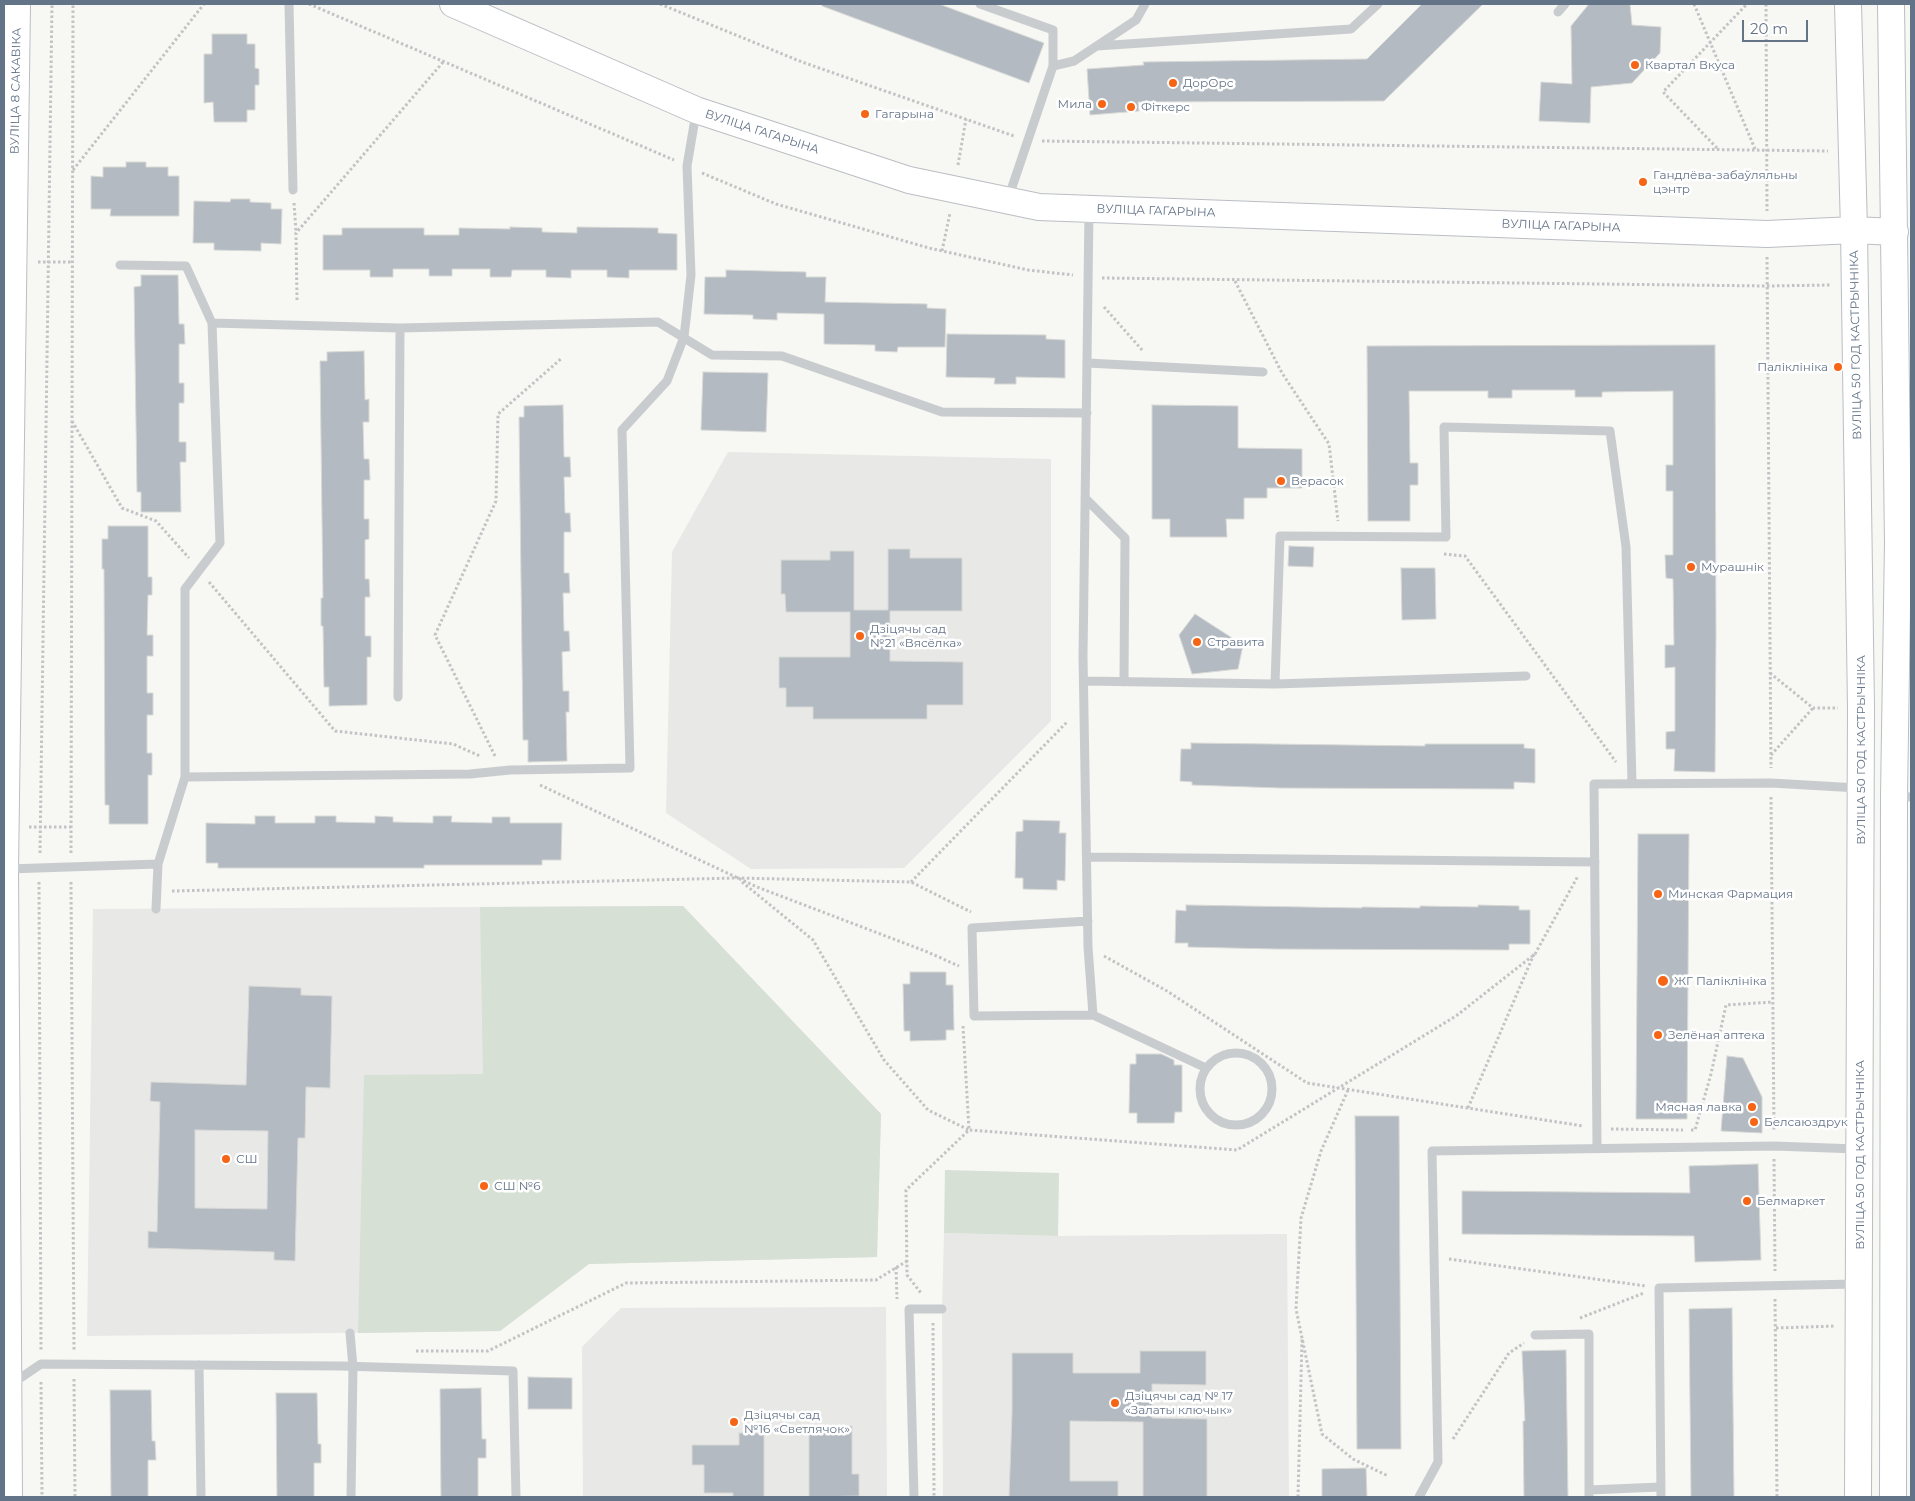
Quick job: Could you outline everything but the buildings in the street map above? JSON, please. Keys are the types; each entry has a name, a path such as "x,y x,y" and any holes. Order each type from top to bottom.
{"main road":[{"name":"ВУЛІЦА 8 САКАВІКА","path":"9,1497 6,1386 5,869 17,4"},
{"name":"ВУЛІЦА ГАГАРЫНА","path":"454,4 696,110 909,180 1039,207 1767,234 1854,230 1899,231"},
{"name":"ВУЛІЦА 50 ГОД КАСТРЫЧНІКА","path":"1848,4 1853,152 1861,788 1858,1497"},
{"path":"1891,4 1899,231 1898,543 1902,796 1893,1497"}],"lane":[{"path":"289,4 293,190"},
{"path":"980,4 1053,30 1053,66 1008,200"},
{"path":"1053,66 1074,60 1136,20 1145,4"},
{"path":"1097,46 1351,29 1378,4"},
{"path":"1558,12 1565,4"},
{"path":"184,777 470,774 510,770 630,768 622,430 667,381 684,337 691,275 687,166 696,110"},
{"path":"1089,208 1084,681 1088,947 1093,1015"},
{"path":"120,265 186,266 212,323 220,543 185,589 184,777 158,864 156,908"},
{"path":"212,323 400,328 658,322 712,355 782,356 942,412 1087,413"},
{"path":"398,697 400,328"},
{"path":"1088,364 1263,372"},
{"path":"1275,684 1280,536 1446,537 1444,427 1610,431 1626,547 1632,784"},
{"path":"1086,498 1125,538 1124,682"},
{"path":"1084,681 1275,684 1526,676"},
{"path":"1597,1148 1591,861 1594,784 1771,784 1861,788"},
{"path":"1087,856 1591,861"},
{"path":"5,869 158,864"},
{"path":"1088,921 972,928 974,1016 1093,1015 1206,1068"},
{"path":"1231,1053 1248,1055 1258,1060 1266,1069 1271,1080 1271,1097 1264,1113 1255,1121 1243,1126 1230,1126 1219,1122 1208,1114 1202,1104 1199,1091 1200,1079 1206,1068 1214,1059 1231,1053"},
{"path":"1419,1497 1438,1462 1432,1150 1774,1146 1860,1150"},
{"path":"1660,1497 1659,1288 1859,1284"},
{"path":"914,1497 909,1309 937,1309"},
{"path":"350,1333 354,1366 351,1497"},
{"path":"1534,1335 1589,1334 1589,1493 1660,1487"},
{"path":"6,1386 41,1364 354,1366 513,1371 516,1497"},
{"path":"199,1365 201,1497"}],"path":[{"path":"42,1497 39,868 52,4"},
{"path":"73,4 70,867 75,1497"},
{"path":"72,171 204,4"},
{"path":"660,4 802,62 1027,141 1767,149 1853,152"},
{"path":"1694,4 1755,149"},
{"path":"1718,149 1664,92 1747,4"},
{"path":"1766,4 1777,1497"},
{"path":"296,233 444,62"},
{"path":"293,190 297,300"},
{"path":"1100,278 1101,287"},
{"path":"1102,306 1158,367"},
{"path":"496,757 435,635 496,501 498,414 562,358"},
{"path":"1771,755 1813,708"},
{"path":"912,882 1068,722 1068,712"},
{"path":"6,827 71,827"},
{"path":"1468,1108 1535,954 1591,861"},
{"path":"737,878 813,940 884,1060 928,1110 970,1130 1237,1150 1456,1016 1535,954"},
{"path":"157,891 737,878 912,882 1002,927"},
{"path":"1088,947 1167,991 1307,1083 1597,1128 1695,1130 1711,1074 1726,1005 1772,1002"},
{"path":"1348,1090 1321,1151 1301,1218 1296,1308 1322,1434 1353,1459 1388,1476"},
{"path":"934,1497 937,1309 907,1275 906,1190 970,1130"},
{"path":"1434,1257 1659,1288"},
{"path":"410,1351 488,1350 626,1283 876,1280 907,1261"},
{"path":"1579,1318 1659,1288"},
{"path":"1298,1497 1302,1334"},
{"path":"1438,1462 1509,1353 1534,1335"},
{"path":"74,1352 84,1351"}],"shaded area":[{"name":"Дзіцячы сад №21 «Вясёлка»","path":"728,452 1051,459 1051,721 904,868 751,869 666,813 672,552"},
{"name":"СШ №6","path":"683,906 881,1114 877,1257 589,1264 500,1331 87,1336 93,909"},
{"path":"683,906 881,1114 877,1257 589,1264 500,1331 358,1333 364,1075 483,1074 480,907"},
{"path":"945,1170 1059,1173 1058,1236 944,1233"},
{"name":"Дзіцячы сад № 17 «Залаты ключык»","path":"944,1233 1058,1236 1287,1234 1289,1497 943,1497 942,1309"},
{"name":"Дзіцячы сад №16 «Светлячок»","path":"886,1307 887,1497 583,1497 582,1347 621,1308"}],"place":[{"name":"Квартал Вкуса","path":"1635,65"},
{"name":"ДорОрс","path":"1173,83"},
{"name":"Мила","path":"1102,104"},
{"name":"Фіткерс","path":"1131,107"},
{"name":"Гагарына","path":"865,114"},
{"name":"Гандлёва-забаўляльны цэнтр","path":"1643,182"},
{"name":"Паліклініка","path":"1838,367"},
{"name":"Верасок","path":"1281,481"},
{"name":"Мурашнік","path":"1691,567"},
{"name":"Дзіцячы сад №21 «Вясёлка»","path":"860,636"},
{"name":"Стравита","path":"1197,642"},
{"name":"Минская Фармация","path":"1658,894"},
{"name":"ЖГ Паліклініка","path":"1663,981"},
{"name":"Зелёная аптека","path":"1658,1035"},
{"name":"Мясная лавка","path":"1752,1107"},
{"name":"Белсаюздрук","path":"1754,1122"},
{"name":"СШ","path":"226,1159"},
{"name":"СШ №6","path":"484,1186"},
{"name":"Белмаркет","path":"1747,1201"},
{"name":"Дзіцячы сад № 17 «Залаты ключык»","path":"1115,1403"},
{"name":"Дзіцячы сад №16 «Светлячок»","path":"734,1422"}]}
